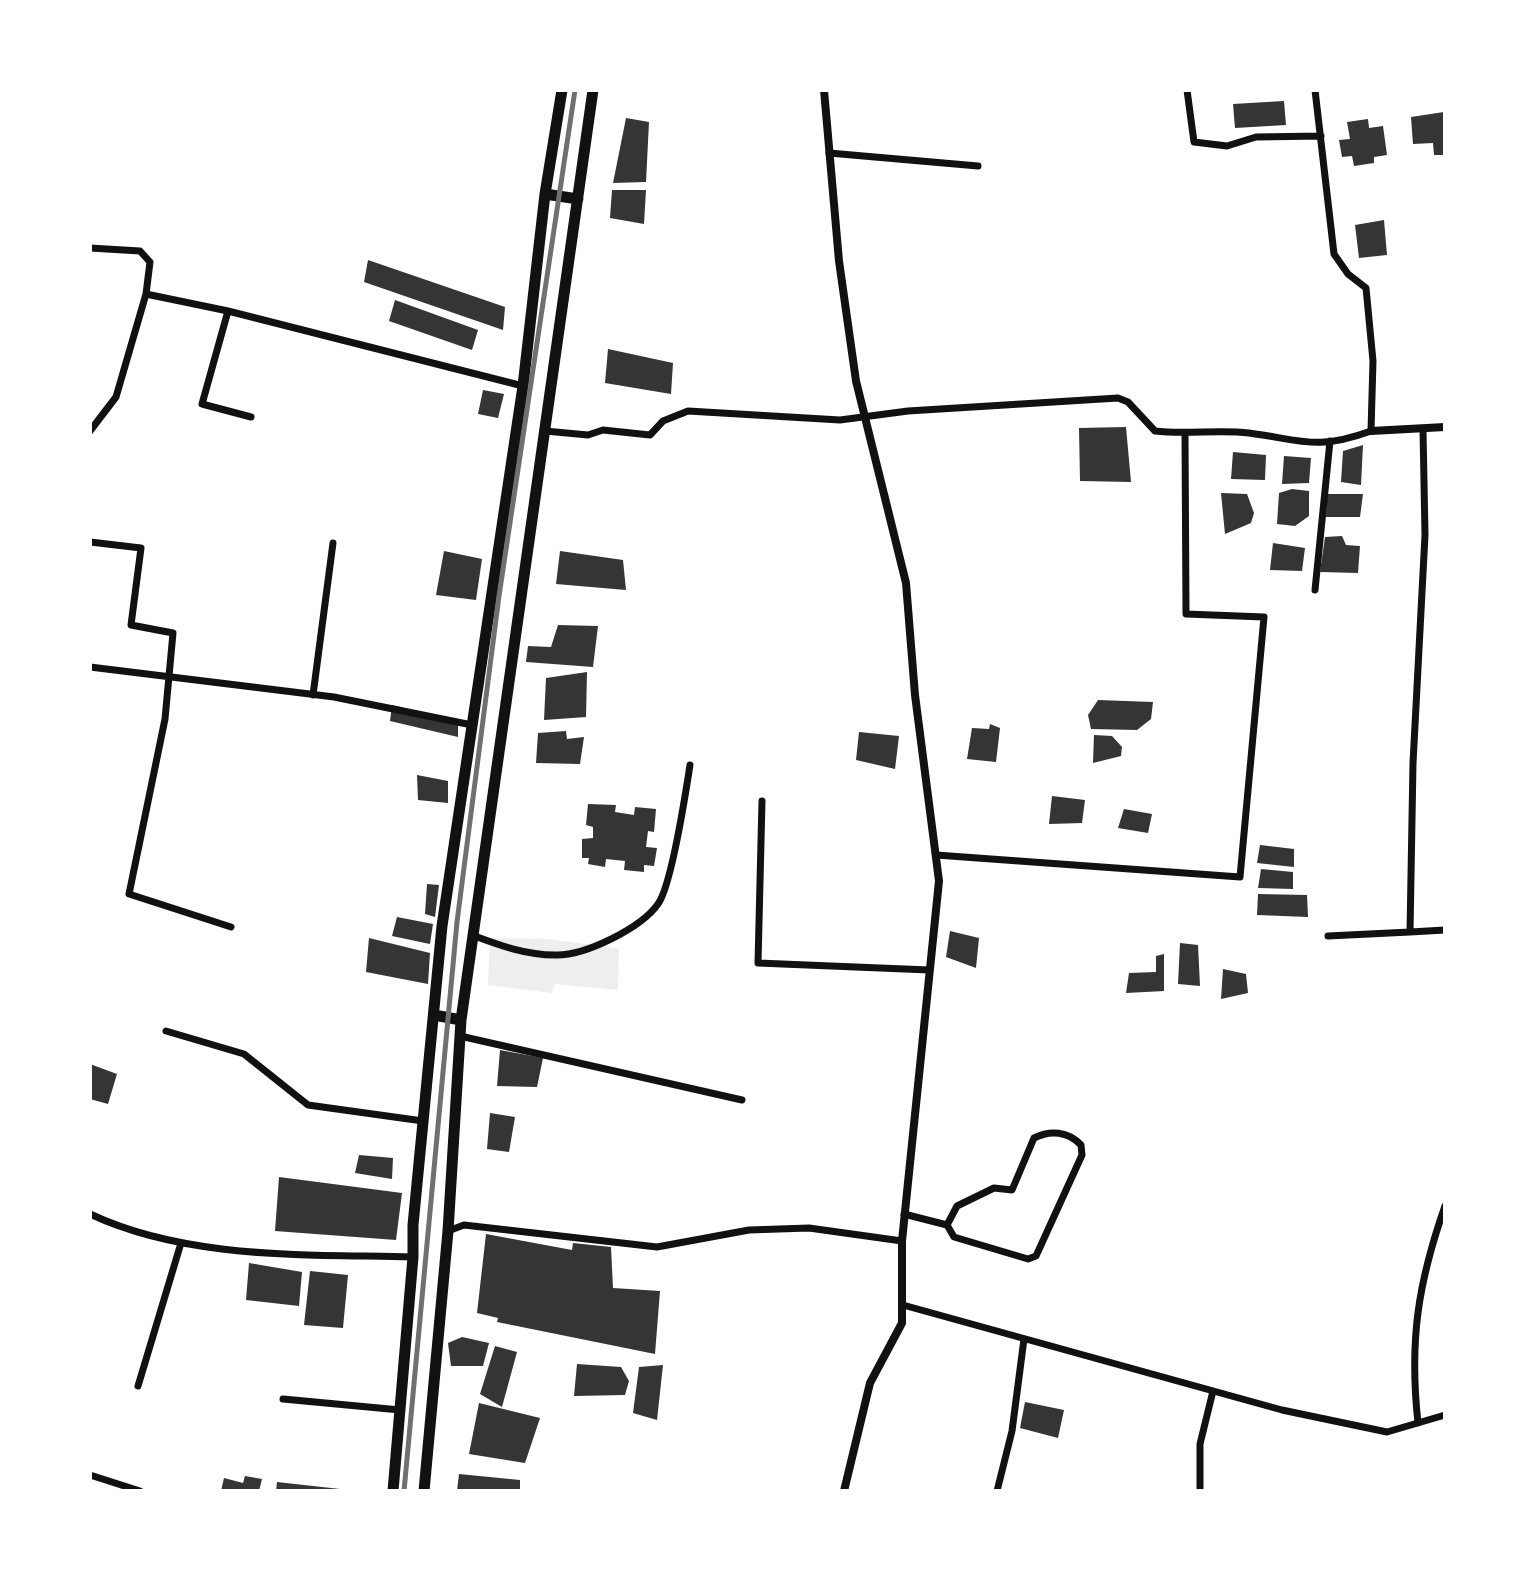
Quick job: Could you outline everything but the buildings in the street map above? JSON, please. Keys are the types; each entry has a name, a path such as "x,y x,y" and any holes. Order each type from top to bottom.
{"main road":[{"path":"393,1491 413,1225 442,926 523,386 545,194 562,90"},
{"path":"424,1491 448,1231 461,1020 593,90"},
{"path":"545,194 578,199"},
{"path":"434,1015 461,1020"}],"street":[{"path":"824,90 841,276 856,381 906,583 915,695 939,881 904,1214 902,1323 870,1383 844,1491"},
{"path":"1187,90 1194,142 1227,146 1256,137 1321,136"},
{"path":"1315,90 1334,254 1348,274 1366,288 1373,361 1371,431"},
{"path":"829,153 978,166"},
{"path":"90,248 140,251 150,262 146,294 116,397 90,431"},
{"path":"146,294 228,311 523,386"},
{"path":"228,311 202,404 251,417"},
{"path":"545,431 588,435 603,430 650,435 663,421 688,411 840,420 1118,398 1128,402 1155,431 1185,434 1249,433 1291,443 1330,441 1371,431 1445,427"},
{"path":"1410,932 1413,763 1425,535 1423,430"},
{"path":"936,855 1240,877 1264,617 1186,614 1185,434"},
{"path":"1315,590 1330,441"},
{"path":"90,542 141,548 131,625 173,633 172,675 129,894 231,927"},
{"path":"313,695 333,543"},
{"path":"90,667 313,695 472,725"},
{"path":"472,935 514,951 559,956 624,935 659,903 683,810 690,765"},
{"path":"762,801 758,963 929,970"},
{"path":"1328,936 1445,930"},
{"path":"166,1031 244,1054 308,1105 423,1121"},
{"path":"460,1036 742,1100"},
{"path":"904,1214 947,1225 954,1237 1028,1259 1036,1256 1082,1155 1081,1145 1059,1133 1046,1132 1034,1138 1012,1190 994,1188 957,1206 947,1225"},
{"path":"1418,1423 1415,1393 1419,1295 1445,1206"},
{"path":"90,1214 130,1232 181,1243 303,1254 413,1257"},
{"path":"448,1231 464,1225 657,1247 749,1230 809,1228 902,1241"},
{"path":"138,1386 181,1243"},
{"path":"903,1305 1282,1410 1387,1432 1445,1415"},
{"path":"997,1491 1012,1431 1024,1339"},
{"path":"1200,1491 1200,1444 1213,1391"},
{"path":"283,1399 400,1410"},
{"path":"90,1475 140,1491"}],"shaded area":[{"path":"490,938 549,939 619,949 618,990 555,984 552,993 488,985"}],"railway":[{"path":"404,1491 457,922 499,596 575,90"}]}
